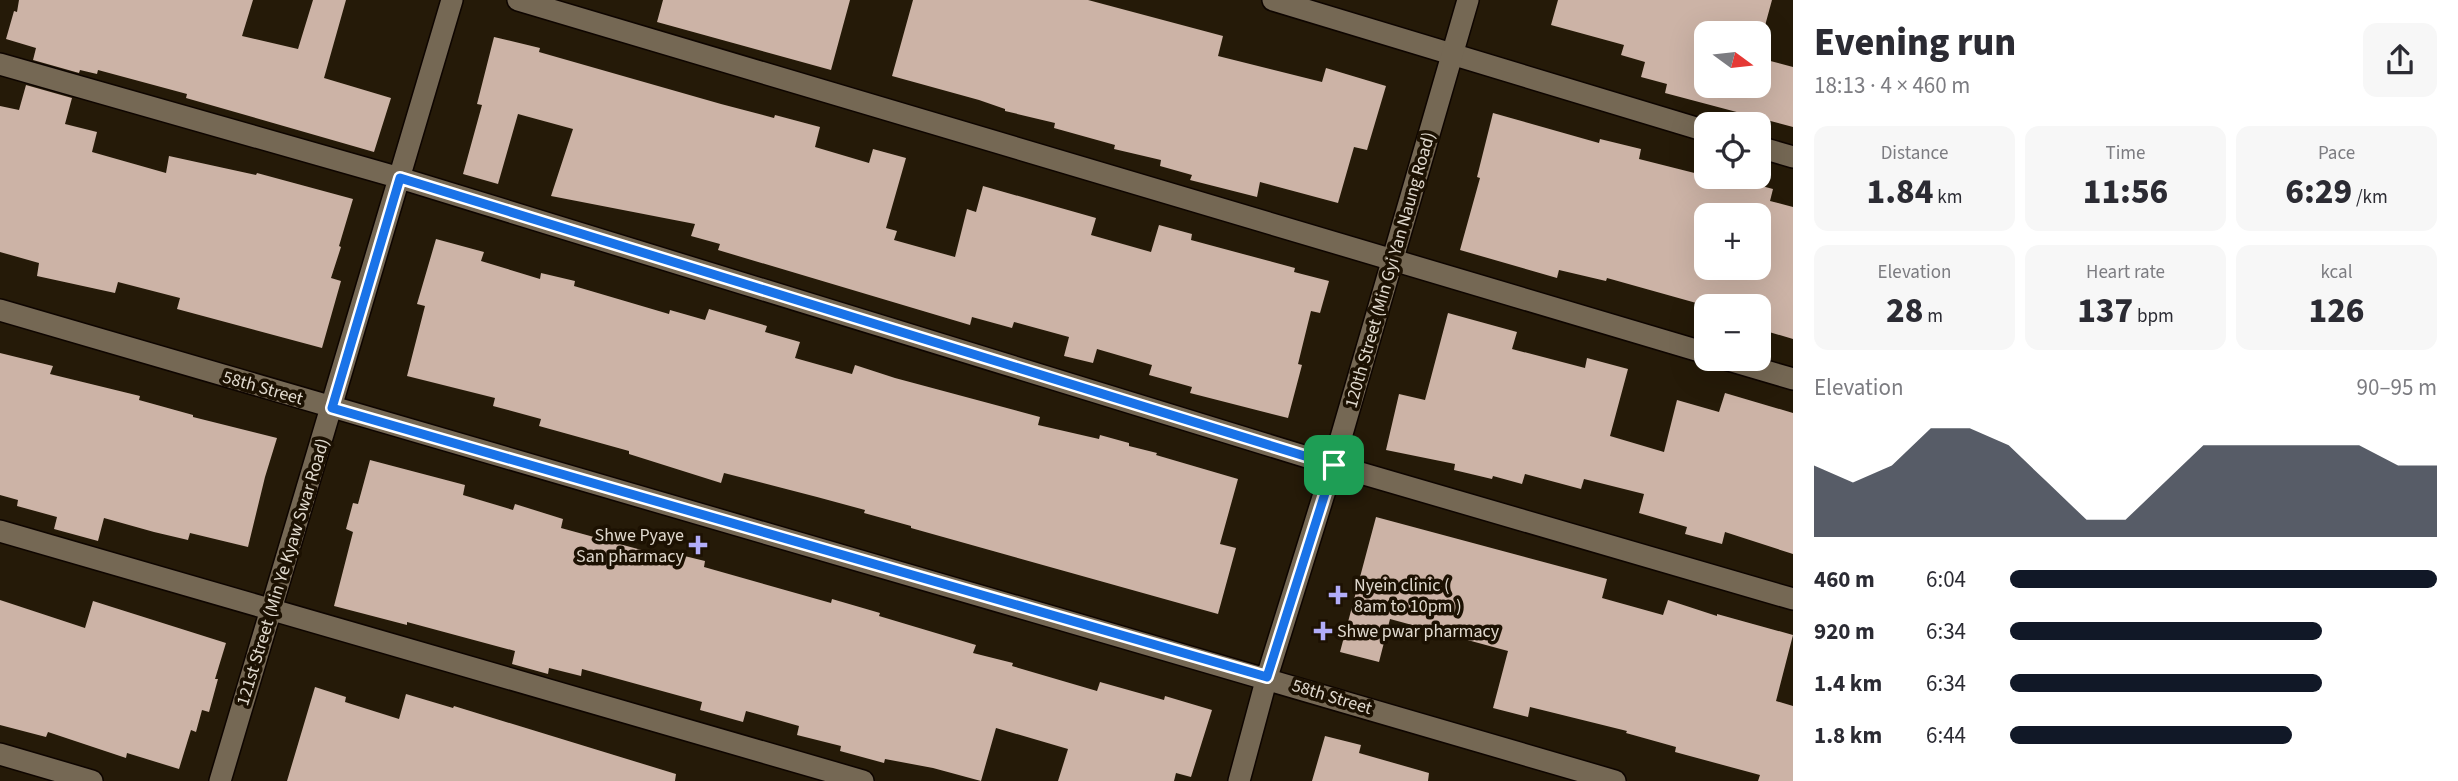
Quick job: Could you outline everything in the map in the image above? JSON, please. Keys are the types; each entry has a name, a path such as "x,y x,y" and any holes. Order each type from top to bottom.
{"street":[{"name":"121st Street (Min Ye Kyaw Swar Road)","path":"220,781 452,0"},
{"path":"518,0 1694,349"},
{"path":"1273,0 1694,127"},
{"name":"120th Street (Min Gyi Yan Naung Road)","path":"1239,781 1267,677 1334,465 1468,0"},
{"path":"0,64 400,178 1334,465 1793,599"},
{"path":"1771,151 1793,157"},
{"name":"58th Street","path":"0,310 1267,677 1615,781"},
{"path":"1766,371 1793,379"},
{"path":"0,531 863,781"},
{"path":"0,754 92,781"}],"building":[{"path":"19,0 253,0 242,36 298,49 313,0 346,0 324,78 391,98 374,152 186,98 187,94 98,70 97,74 80,70 79,73 33,60 36,48 6,39"},
{"path":"663,0 850,0 831,70 657,22"},
{"path":"913,0 1088,0 1223,36 1218,56 1322,82 1326,68 1386,86 1367,150 1354,147 1338,203 1260,182 1257,197 1190,180 1192,175 1160,166 1161,160 1114,149 1115,145 1054,128 1055,123 1005,111 979,100 892,76"},
{"path":"1558,0 1772,0 1766,21 1694,21 1694,98 1771,98 1771,61 1793,67 1793,127 1771,121 1771,112 1737,112 1665,93 1667,84 1641,77 1645,62 1621,55 1624,45 1551,25"},
{"path":"494,37 540,48 539,52 721,104 820,127 815,147 869,163 873,149 906,158 886,228 897,231 894,240 955,257 967,209 976,212 983,186 1096,218 1091,235 1151,252 1159,225 1192,234 1191,240 1295,268 1294,272 1329,281 1320,313 1311,311 1298,364 1302,365 1288,418 1190,393 1192,387 1149,375 1152,365 1097,349 1093,363 1064,356 1069,337 1014,322 1012,328 972,317 970,325 718,250 720,244 691,236 695,224 551,196 573,129 518,114 498,184 463,174 482,105 477,104"},
{"path":"26,85 72,98 65,124 97,132 92,152 166,173 169,156 256,175 257,173 353,199 331,278 341,281 322,348 177,309 180,298 118,282 115,293 37,276 39,263 0,252 0,106 19,110"},
{"path":"1493,113 1599,143 1600,139 1641,149 1639,159 1694,173 1694,189 1773,189 1770,201 1793,207 1793,339 1771,333 1771,294 1694,294 1694,302 1607,278 1606,281 1559,270 1557,278 1460,250 1480,178 1477,177"},
{"path":"436,239 484,252 481,261 540,279 541,273 575,281 574,286 669,314 670,310 705,320 709,309 767,326 765,332 800,342 795,358 852,374 855,365 1040,417 1038,425 1099,439 1100,435 1238,479 1220,544 1236,548 1218,614 911,528 864,513 865,510 817,497 724,473 721,483 629,454 629,451 539,426 541,419 493,406 495,398 407,376 425,306 417,304"},
{"path":"1448,313 1517,332 1512,349 1585,368 1587,358 1628,369 1610,436 1664,452 1677,400 1719,412 1725,393 1793,413 1793,554 1725,532 1722,544 1685,534 1687,527 1639,513 1644,494 1584,479 1581,489 1525,474 1522,484 1493,476 1492,479 1454,470 1455,464 1386,450 1399,394 1425,400"},
{"path":"0,353 53,366 50,374 140,396 139,400 193,417 277,438 248,547 190,533 188,540 104,518 98,541 54,529 57,517 17,506 18,500 0,495"},
{"path":"370,460 465,485 463,495 513,510 515,504 563,519 561,528 667,557 668,552 705,561 704,567 831,603 832,599 880,613 879,616 976,645 973,653 1013,663 1012,666 1097,691 1100,682 1164,700 1165,696 1212,710 1191,777 1176,773 1174,781 1058,781 1068,749 996,728 981,781 885,759 884,763 840,751 841,746 797,735 799,726 746,711 743,722 700,710 702,702 582,669 581,676 549,668 548,674 512,664 515,651 334,606 353,532 346,529 353,503 358,504"},
{"path":"1376,517 1607,579 1602,598 1663,615 1668,600 1717,616 1793,635 1776,701 1793,706 1793,781 1758,781 1760,775 1675,752 1676,747 1626,733 1627,731 1530,707 1528,717 1493,708 1508,651 1390,619 1379,662 1340,652"},
{"path":"0,600 85,628 93,601 226,643 209,712 202,710 196,732 191,730 179,769 127,753 126,758 48,732 46,737 0,725"},
{"path":"315,687 346,697 345,702 399,719 406,694 453,708 454,706 676,774 675,781 287,781"},
{"path":"1325,736 1361,745 1359,753 1429,773 1428,781 1312,781"}],"place":[{"name":"Shwe Pyaye San pharmacy","path":"698,545"},
{"name":"Nyein clinic ( 8am to 10pm )","path":"1338,595"},
{"name":"Shwe pwar pharmacy","path":"1323,631"}],"route":[{"path":"400,178 1334,465 1267,677 332,408 400,178"}]}
